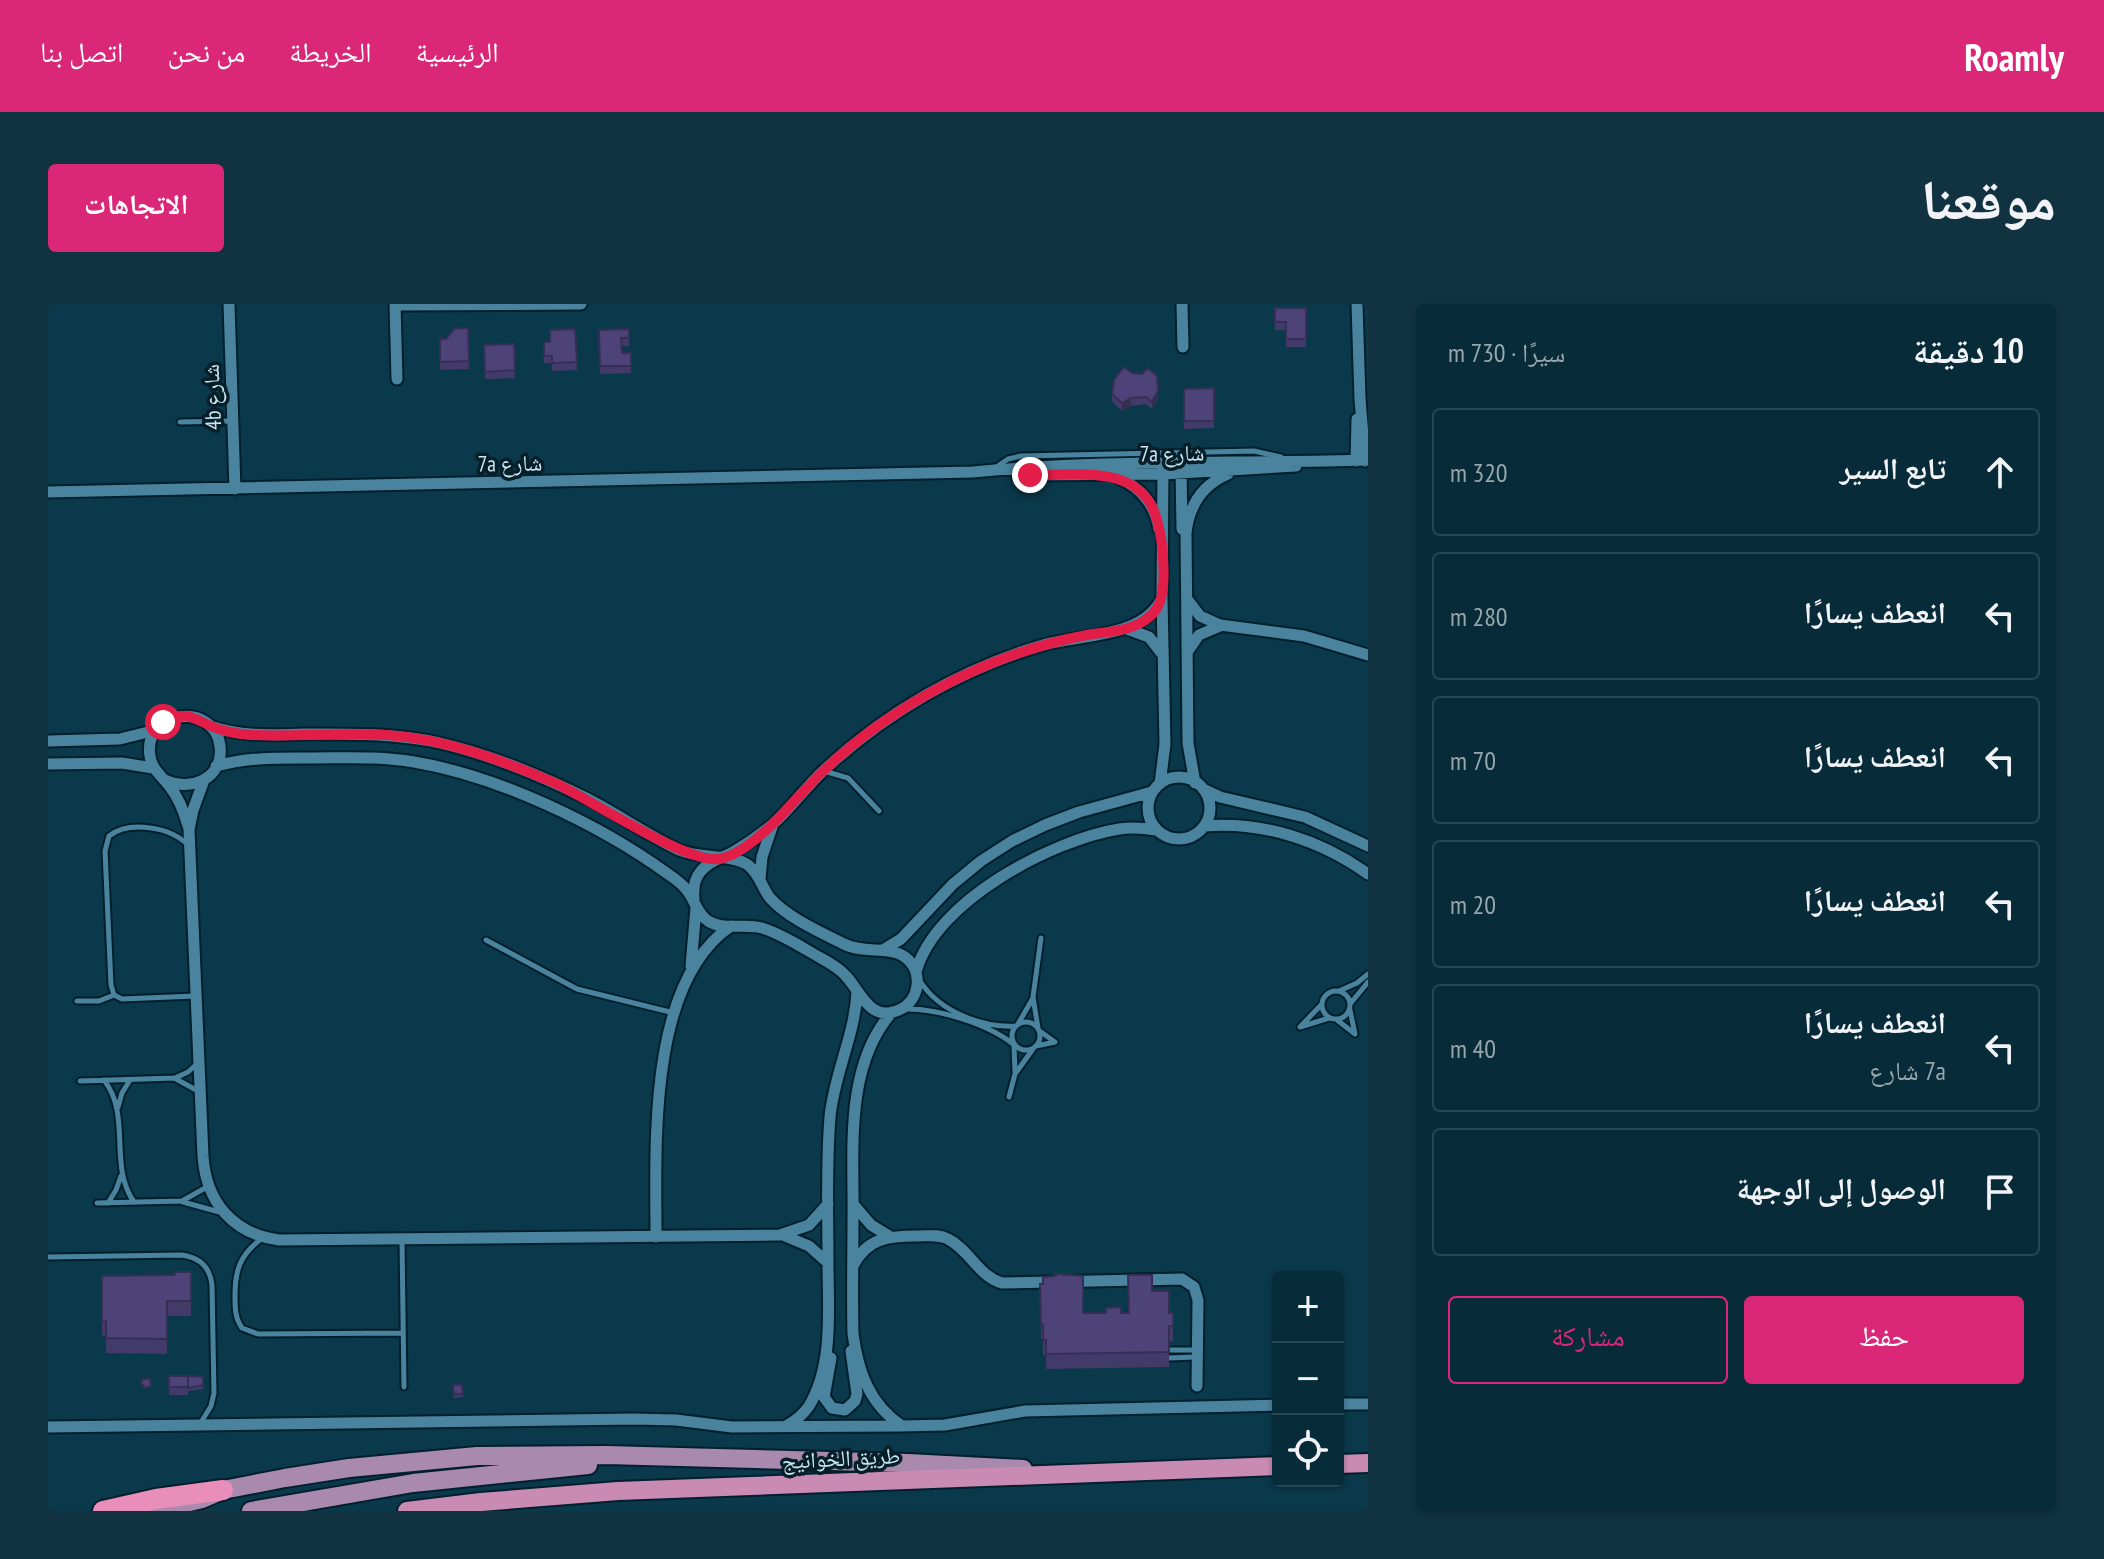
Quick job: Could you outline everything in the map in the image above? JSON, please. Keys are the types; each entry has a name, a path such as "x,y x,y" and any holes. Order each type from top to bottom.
{"highway":[{"path":"1344,1464 1368,1463"},
{"name":"طريق الخوانيج","path":"407,1511 618,1491 1272,1466"},
{"path":"103,1511 156,1499 223,1490"}],"main road":[{"path":"152,1511 202,1499 223,1490 349,1468 464,1457 555,1454 908,1463 1062,1472"},
{"path":"251,1511 413,1483 670,1459"}],"street":[{"name":"4b شارع","path":"229,304 235,489"},
{"path":"397,379 395,305 581,304"},
{"path":"1182,304 1183,347"},
{"path":"1357,304 1363,461"},
{"name":"7a شارع","path":"973,472 1363,461"},
{"name":"7a شارع","path":"1181,468 1234,472 1324,462"},
{"path":"1181,468 1181,523 1185,554"},
{"path":"1163,469 1165,754 1148,812 1156,830 1181,839 1190,837 1204,826 1210,810 1188,753 1187,523 1194,503 1215,480 1234,472"},
{"name":"7a شارع","path":"48,492 973,472 1109,475 1163,469"},
{"path":"1109,475 1128,482 1150,503 1158,522 1162,551"},
{"path":"656,1237 657,1119 663,1065 675,1013 690,971 696,879 702,870 775,823 823,770 890,717 964,675 1043,645 1127,629 1148,618 1162,598"},
{"path":"1186,599 1200,616 1220,625 1304,636 1368,655"},
{"path":"1187,656 1199,635 1220,625"},
{"path":"1127,629 1149,637 1163,656"},
{"path":"48,741 130,738 183,715 193,716 210,726 252,735 374,734 440,743 491,758 559,785 682,851 729,859 748,866 771,899 787,912 848,946 889,951 906,958 916,973 918,983 913,998 896,1010 874,1038 859,1088 853,1140 851,1366 857,1394 851,1406 838,1410 824,1397 830,1368 828,1204 833,1096 854,1020 857,992"},
{"path":"189,830 204,780 216,766 220,745 210,726"},
{"path":"156,729 149,748 153,768 165,780 183,809 189,830 204,1172 223,1213 247,1232 279,1240 780,1235 809,1225 828,1204"},
{"path":"216,766 254,759 360,758 410,761 459,772 520,794 597,831 668,874 686,889 711,923 753,926 775,932 840,970 867,1006 875,1010 896,1010"},
{"path":"48,764 122,763 153,768"},
{"path":"881,952 901,939 953,884 1012,841 1079,812 1156,788 1177,778 1220,797 1305,817 1368,846"},
{"path":"165,780 185,786 204,780"},
{"path":"760,881 765,845 775,823"},
{"path":"1204,826 1233,825 1277,832 1319,846 1368,874"},
{"path":"916,973 928,944 956,914 979,893 1031,859 1059,846 1118,829 1156,830"},
{"path":"690,971 712,941 732,926"},
{"path":"853,1205 871,1225 889,1236"},
{"path":"780,1235 809,1246 828,1263"},
{"path":"853,1266 870,1244 889,1236 946,1238 986,1275 1002,1283 1182,1279 1197,1293 1197,1386"},
{"path":"785,1427 803,1414 813,1396 828,1334"},
{"path":"853,1334 858,1364 869,1391 880,1408 902,1426"},
{"path":"1344,1404 1368,1404"},
{"path":"48,1427 645,1419 732,1427 902,1426 945,1425 1025,1411 1272,1405"}],"lane":[{"path":"180,422 233,421"},
{"path":"992,470 1008,459 1021,456 1254,451 1289,461"},
{"path":"823,770 848,778 879,811"},
{"path":"190,847 170,832 153,828 118,830 106,841 111,985 114,995 122,999 196,996"},
{"path":"1015,1074 1039,1041 1033,997 1041,938"},
{"path":"486,940 577,989 675,1013"},
{"path":"896,1010 934,1011 969,1020 995,1025 1027,1022 1055,1042 1023,1050 1001,1035 969,1020 937,1001 916,973"},
{"path":"1368,974 1357,983 1325,995 1300,1027 1344,1016 1368,982"},
{"path":"1321,1004 1324,1013 1355,1034 1347,996 1339,991"},
{"path":"77,1001 99,1001 114,995"},
{"path":"1009,1097 1015,1074 1012,1034 1033,997"},
{"path":"80,1081 175,1078 199,1062"},
{"path":"175,1078 200,1093"},
{"path":"104,1080 118,1108"},
{"path":"108,1203 121,1175 118,1108 130,1080"},
{"path":"121,1175 134,1202"},
{"path":"182,1201 196,1196 208,1186"},
{"path":"97,1203 182,1201 223,1213"},
{"path":"262,1238 245,1253 236,1270 236,1312 242,1328 258,1334 403,1333"},
{"path":"402,1240 404,1387"},
{"path":"48,1257 181,1255 203,1264 212,1285 214,1393 211,1406 200,1424"},
{"path":"1169,1350 1198,1354"},
{"path":"1169,1358 1198,1354"}],"building":[{"path":"1275,308 1306,308 1306,339 1286,339 1286,322 1275,322"},
{"path":"468,328 469,361 440,362 440,339 446,339 454,329"},
{"path":"575,329 577,362 552,363 552,356 544,356 544,342 550,342 550,330"},
{"path":"629,329 629,338 621,338 622,353 631,353 631,366 600,366 599,330"},
{"path":"514,344 515,370 485,372 484,345"},
{"path":"1124,367 1132,373 1142,374 1148,368 1157,376 1158,390 1152,402 1146,397 1131,398 1122,403 1112,394 1114,380"},
{"path":"1214,388 1214,421 1184,421 1184,389"},
{"path":"175,1272 191,1272 191,1301 167,1301 167,1339 106,1338 106,1321 102,1321 102,1276 175,1275"},
{"path":"1055,1274 1083,1276 1083,1313 1106,1313 1106,1308 1121,1307 1121,1313 1129,1313 1128,1275 1152,1275 1152,1291 1169,1291 1169,1313 1173,1312 1173,1326 1169,1326 1169,1352 1046,1354 1041,1324 1040,1284 1043,1284 1043,1277"},
{"path":"169,1376 188,1376 188,1387 169,1387"},
{"path":"188,1376 203,1377 203,1385 188,1388"},
{"path":"150,1379 151,1386 145,1388 141,1382"},
{"path":"453,1385 462,1385 463,1394 454,1394"}],"route":[{"path":"163,722 183,715 238,734 388,735 440,743 491,758 559,785 682,851 719,859 775,823 806,787 855,742 926,695 964,675 1043,645 1135,626 1159,606 1162,598 1162,551 1158,522 1143,494 1128,482 1109,475 1030,475"}]}
